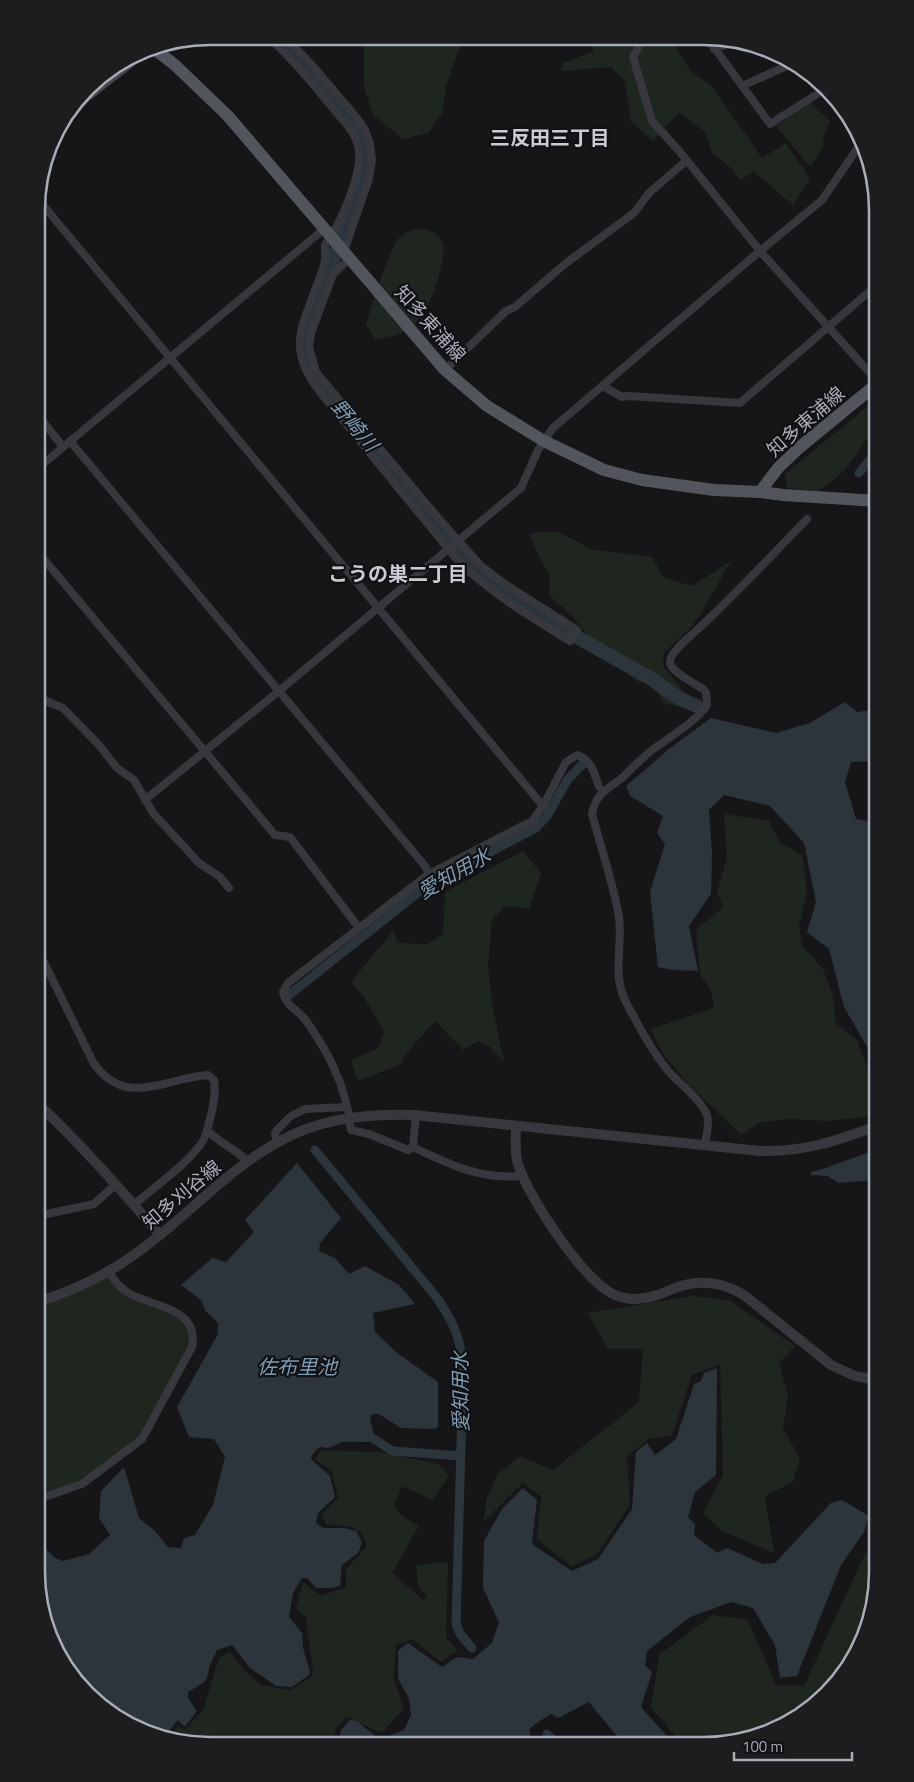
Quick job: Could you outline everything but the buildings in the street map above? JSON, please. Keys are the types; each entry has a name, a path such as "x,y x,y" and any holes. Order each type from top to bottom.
{"main road":[{"name":"知多東浦線","path":"160,54 228,116 445,370 487,406 544,441 604,470 642,480 714,490 869,500"},
{"name":"知多東浦線","path":"760,492 778,468 869,390"}],"street":[{"path":"277,45 294,61 326,99 349,128 358,144 360,165 338,244 333,274 312,333 309,347 316,372 472,557 492,575 577,630 570,641 476,579 309,377 301,361 299,348 302,326 326,260 325,245 338,244"},
{"path":"45,462 170,359 338,244 354,220 369,179 372,160 366,130 312,65 293,45"},
{"path":"640,45 633,57 652,120 760,252 869,372"},
{"path":"712,45 770,124 820,92"},
{"path":"714,48 721,46"},
{"path":"742,86 785,67"},
{"path":"146,799 279,691 521,488 538,450 553,428 822,200 857,149"},
{"path":"445,370 506,311 515,307 566,263 634,213 649,193 686,160"},
{"path":"45,208 543,806"},
{"path":"603,386 622,397 740,403 869,292"},
{"path":"45,423 63,447"},
{"path":"70,442 279,691 429,874"},
{"path":"705,1145 708,1116 704,1109 668,1071 656,1054 621,992 618,980 619,919 592,814 594,804 604,790 699,714 707,704 704,689 671,668 672,654 807,519"},
{"path":"45,561 275,835 290,837 359,928"},
{"path":"45,700 63,708 117,768 134,780 154,813 199,863 220,877 229,888"},
{"path":"413,1147 408,1150 370,1134 351,1130 347,1107 337,1074 328,1054 305,1019 284,1000 282,992 288,983 429,874 532,821 543,806 566,762 577,755 586,758 599,787"},
{"path":"45,964 93,1062 104,1077 123,1087 133,1088 171,1083 199,1076 208,1076 214,1080 214,1100 207,1130 202,1142 191,1156 134,1204"},
{"path":"277,1142 275,1133 277,1130 298,1112 315,1108 347,1107"},
{"path":"45,1111 116,1184 160,1235"},
{"name":"知多刈谷線","path":"45,1299 78,1287 109,1271 140,1251 247,1161 277,1142 309,1128 382,1114 416,1115 760,1151 785,1151 831,1142 869,1129"},
{"path":"413,1147 416,1115"},
{"path":"516,1126 516,1155 522,1176 556,1234 601,1286 613,1294 630,1299 648,1298 684,1285 700,1282 728,1287 744,1295 831,1365 856,1376 869,1378"},
{"path":"207,1130 216,1139 247,1161"},
{"path":"413,1147 454,1167 471,1172 488,1176 522,1176"},
{"path":"45,1214 94,1204 116,1184"},
{"path":"45,1497 82,1484 142,1439 192,1347 191,1329 177,1312 126,1292 114,1280 109,1271"}],"shaded area":[{"path":"366,45 462,45 460,47 446,86 443,112 428,133 403,139 373,115 364,87 364,47"},
{"path":"592,45 675,45 691,72 711,85 762,158 786,143 810,179 793,205 754,172 740,180 732,169 712,153 705,132 679,113 653,141 631,122 625,82 611,67 561,71 564,62 593,52"},
{"path":"810,102 830,121 824,135 823,148 810,167 776,126"},
{"path":"422,228 435,233 444,244 442,264 432,297 421,316 411,328 396,335 375,339 366,324 391,252 400,237 408,232"},
{"path":"869,405 869,436 845,470 819,491 787,488 785,474"},
{"path":"557,532 579,542 588,549 652,557 664,578 692,586 731,561 692,626 663,654 664,668 682,691 684,708 663,703 654,685 639,682 606,659 572,616 550,596 549,575 530,534"},
{"path":"724,814 769,821 780,842 802,855 807,891 799,927 802,945 823,969 833,995 836,1024 857,1040 869,1072 869,1116 827,1121 790,1119 761,1122 741,1135 688,1084 663,1054 651,1029 714,1008 711,991 700,974 696,930 723,907 717,893 727,858"},
{"path":"523,851 541,873 529,909 505,906 492,920 488,966 493,1009 504,1062 489,1046 478,1041 463,1050 435,1021 405,1055 401,1064 358,1081 351,1060 379,1048 384,1032 364,997 351,982 393,931 398,943 428,944 443,934 445,892"},
{"path":"109,1271 113,1279 188,1323 193,1341 142,1439 94,1475 45,1496 45,1299"},
{"path":"691,1296 729,1300 795,1346 779,1363 788,1395 783,1429 800,1458 793,1482 765,1496 774,1553 722,1531 703,1513 723,1475 720,1365 692,1375 672,1435 649,1439 627,1456 630,1505 597,1554 572,1567 537,1539 541,1497 523,1483 484,1521 486,1500 498,1473 520,1456 553,1470 639,1402 643,1349 608,1349 588,1313"},
{"path":"321,1450 379,1452 438,1464 449,1476 432,1500 402,1486 394,1506 402,1516 419,1526 392,1573 424,1601 426,1596 418,1585 416,1565 448,1562 446,1637 458,1651 440,1662 413,1639 396,1644 394,1681 404,1708 382,1733 346,1717 336,1729 334,1737 210,1737 188,1736 173,1732 178,1726 185,1730 204,1708 219,1658 230,1652 244,1670 261,1685 291,1690 311,1677 313,1672 306,1618 296,1608 303,1582 321,1596 346,1587 346,1569 367,1546 362,1534 351,1527 326,1524 321,1515 338,1498 332,1472 315,1459"},
{"path":"869,1545 869,1583 866,1604 852,1645 835,1673 821,1689 796,1709 777,1720 736,1734 676,1737 651,1707 659,1655 713,1615 748,1620 776,1685 804,1686"}],"water":[{"path":"845,702 857,712 869,710 869,761 851,762 845,782 856,819 869,821 869,1050 844,1007 829,949 807,932 816,902 804,843 770,806 724,795 709,810 712,853 711,894 689,926 698,971 658,967 650,892 665,844 657,833 663,816 630,796 626,786 669,749 711,718 776,733 810,723"},
{"path":"869,1152 869,1180 838,1183 828,1176 811,1175 811,1172"},
{"name":"佐布里池","path":"297,1163 341,1218 320,1243 319,1251 335,1258 349,1274 365,1266 399,1285 415,1304 373,1313 375,1332 396,1352 438,1382 438,1427 433,1429 401,1428 379,1414 371,1415 370,1419 375,1437 371,1442 342,1442 328,1448 321,1447 317,1449 311,1457 312,1460 330,1476 335,1497 318,1513 316,1523 323,1528 344,1528 356,1531 362,1542 358,1553 342,1565 340,1586 316,1588 307,1578 302,1578 293,1593 289,1617 302,1633 309,1675 292,1687 276,1686 250,1668 232,1645 217,1650 210,1665 207,1678 203,1683 188,1692 188,1698 197,1711 185,1727 178,1720 169,1731 137,1720 118,1709 86,1681 73,1664 62,1645 48,1604 45,1583 45,1548 55,1558 63,1561 89,1554 110,1535 99,1518 101,1491 124,1467 139,1518 155,1531 168,1547 181,1548 184,1538 195,1535 213,1505 225,1457 214,1439 189,1437 177,1407 218,1334 218,1323 205,1310 201,1300 181,1285 212,1258 226,1262 254,1232 245,1220"},
{"path":"717,1368 716,1475 695,1492 688,1517 695,1524 694,1535 717,1553 727,1548 763,1564 775,1563 831,1503 842,1500 869,1516 864,1532 841,1565 797,1676 780,1678 775,1645 753,1608 731,1602 690,1617 647,1651 645,1665 652,1672 641,1707 668,1737 618,1737 589,1702 558,1718 551,1714 529,1730 531,1737 387,1737 404,1730 411,1715 409,1699 398,1678 398,1651 408,1643 442,1667 457,1657 473,1659 492,1643 499,1622 483,1588 484,1541 502,1509 523,1488 537,1500 532,1544 572,1571 598,1559 632,1509 636,1452 647,1443 655,1455 676,1439 694,1384 701,1381 704,1373"},
{"path":"350,1720 357,1721 376,1737 340,1737 341,1730"}],"waterway":[{"name":"野崎川","path":"285,45 307,68 356,126 363,144 365,157 364,176 306,332 305,356 311,373 466,560 529,608 648,677 678,697 697,706"},
{"name":"愛知用水","path":"859,473 869,461"},
{"name":"愛知用水","path":"289,995 429,884 536,828 547,816 568,779 584,763"},
{"name":"愛知用水","path":"315,1150 437,1298 449,1317 459,1342 463,1373 456,1624 460,1634 472,1648"},
{"path":"364,1433 393,1451 461,1456"},
{"name":"愛知用水","path":"547,1734 550,1737"}],"district":[{"name":"三反田三丁目","path":"550,137"},
{"name":"こうの巣二丁目","path":"398,573"}]}
